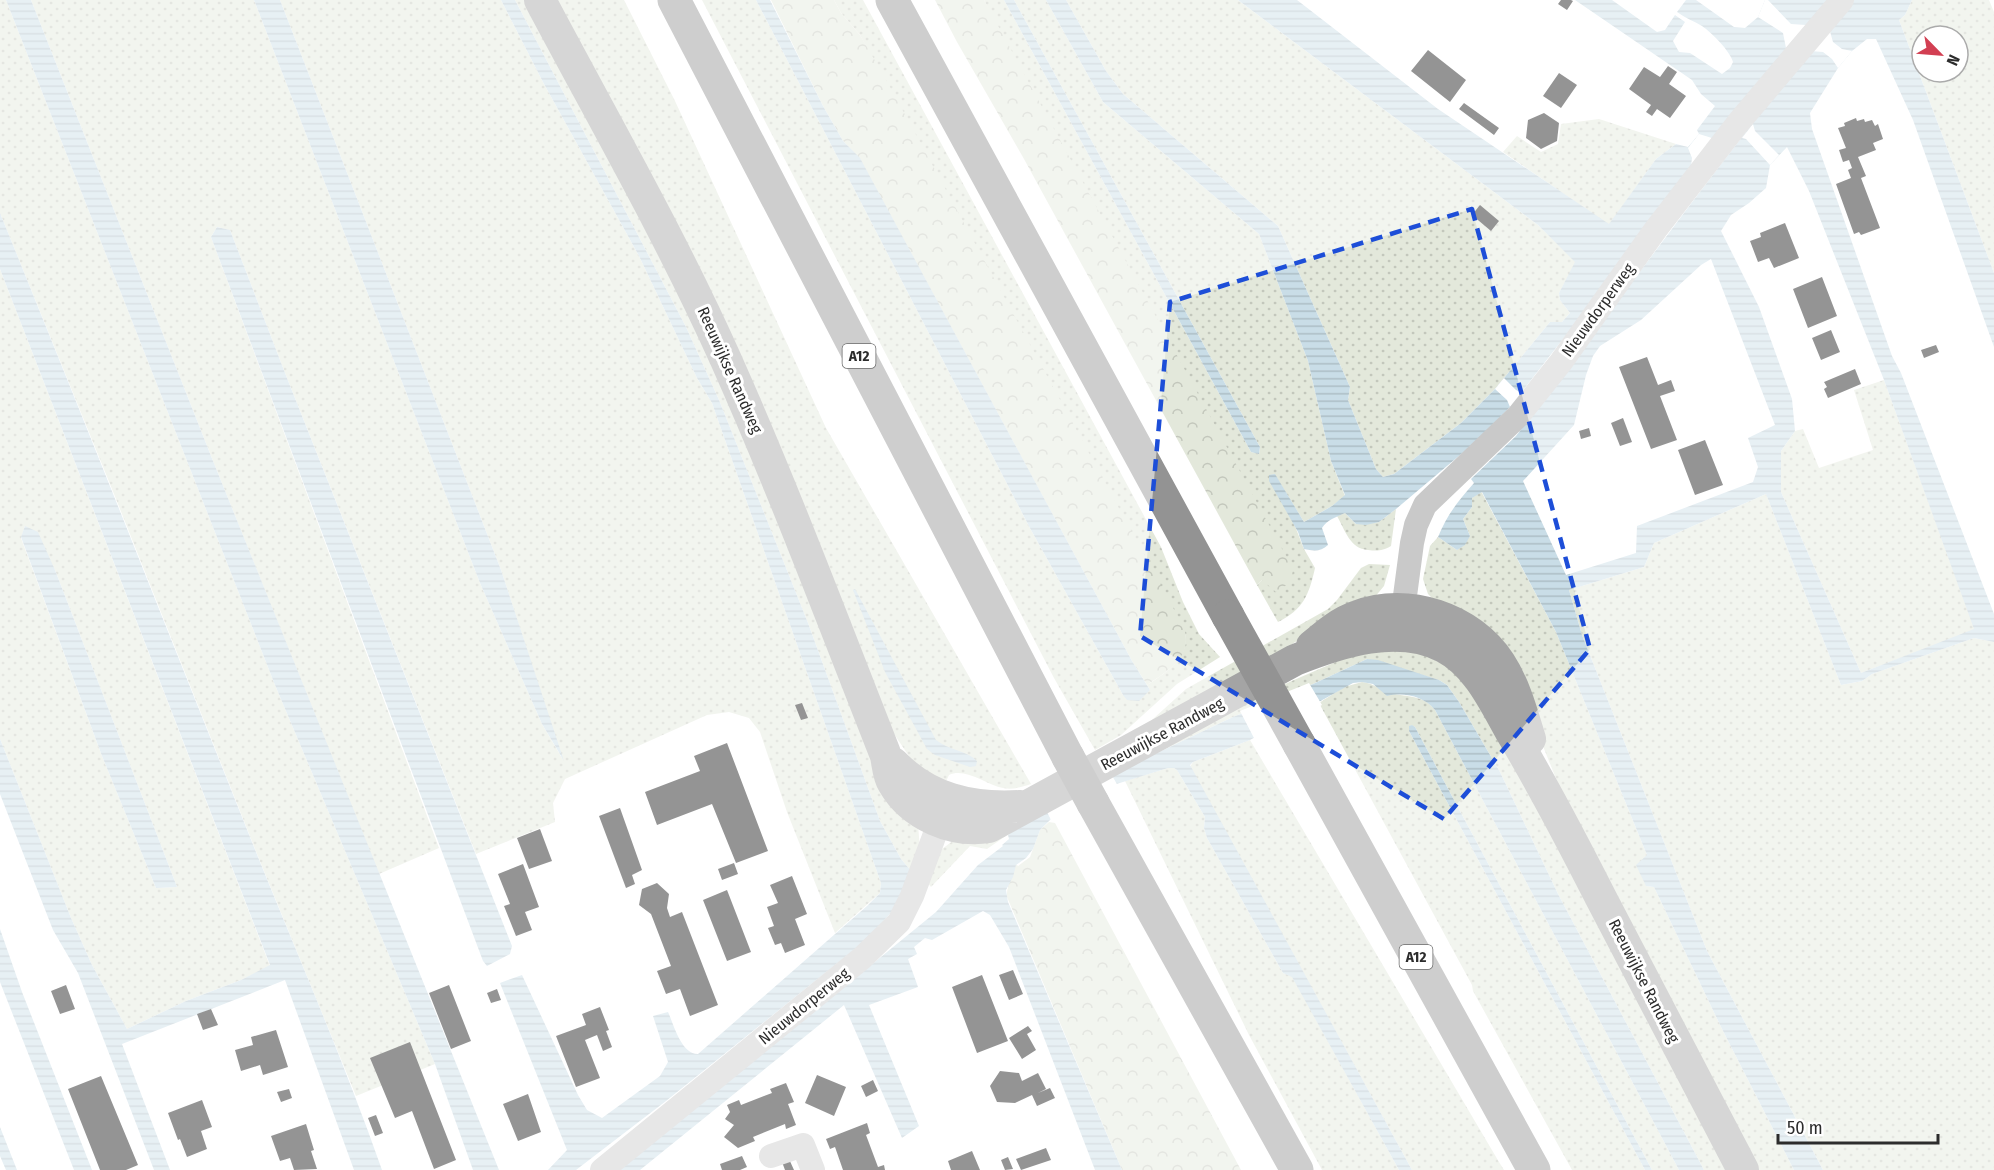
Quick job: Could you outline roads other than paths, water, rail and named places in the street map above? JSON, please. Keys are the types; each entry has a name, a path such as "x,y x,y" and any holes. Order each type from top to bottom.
{"highway":[{"name":"A12","path":"674,0 1068,757 1297,1170"},
{"name":"A12","path":"892,0 1534,1170"}],"main road":[{"name":"Reeuwijkse Randweg","path":"540,0 688,279 726,358 761,439 886,756 905,774 929,790 944,810 1028,806 1295,660 1349,643 1382,636 1401,622 1419,638 1436,643 1455,654 1469,666 1496,706 1547,791 1743,1170"}],"street":[{"name":"Nieuwdorperweg","path":"1401,622 1412,543 1425,505 1518,416 1561,362 1656,229 1738,123 1842,0"},
{"name":"Nieuwdorperweg","path":"602,1170 862,958 899,922 912,896 944,810"},
{"path":"771,1156 803,1145 813,1170"}],"water":[{"path":"6,0 31,0 211,456 499,1170 473,1170 435,1064 275,685"},
{"path":"254,0 280,0 501,570 564,761 542,724 480,583"},
{"path":"501,0 515,0 686,327 719,400 808,623 880,821 901,859 912,872 899,904 866,940 666,1101 576,1170 548,1170 567,1150 500,983 522,975 578,1095 587,1110 602,1118 660,1076 668,1062 653,1016 668,1012 683,1044 692,1053 698,1054 867,906 880,893 881,883 712,403 697,378 639,256 544,84"},
{"path":"756,0 770,0 823,106 843,141 860,158 1132,661 1150,690 1139,701 1127,700 1123,695 1031,530"},
{"path":"1004,0 1014,0 1260,447 1259,454 1251,452"},
{"path":"1046,0 1066,0 1106,71 1123,94 1278,226 1350,387 1348,400 1376,469 1383,477 1394,474 1461,423 1495,389 1550,322 1562,322 1570,313 1560,300 1559,293 1575,262 1538,225 1238,0 1297,0 1438,109 1609,224 1656,159 1676,144 1688,147 1699,134 1697,130 1715,106 1701,94 1692,80 1575,0 1612,0 1657,32 1665,30 1675,15 1685,22 1673,41 1679,52 1690,53 1722,74 1730,68 1733,62 1720,42 1706,29 1677,12 1686,0 1696,0 1734,27 1745,28 1758,17 1765,0 1827,0 1510,407 1479,439 1379,522 1366,525 1356,524 1345,513 1338,516 1322,528 1328,545 1323,549 1314,550 1304,549 1298,532 1269,481 1269,475 1275,474 1304,522 1332,506 1345,495 1331,461 1308,361 1259,234 1103,102"},
{"path":"1853,0 1912,0 1905,15 1899,20 1910,49 1910,84 1923,84 1994,273 1994,347 1913,120 1876,39 1867,39 1852,51 1838,68 1810,113 1812,129 1892,356 1901,373 1994,614 1994,642 1974,638 1872,674 1862,681 1841,685 1766,494 1654,543 1644,567 1569,590 1582,635 1707,951 1823,1170 1794,1170 1722,1029 1654,887 1646,886 1636,865 1647,855 1556,632 1482,492 1472,498 1472,507 1463,519 1470,536 1465,545 1457,550 1438,537 1453,508 1474,483 1471,479 1516,436 1766,106","holes":["1787,147 1809,191 1884,380 1974,629 1861,673 1781,492 1781,451 1795,431 1792,399 1759,307 1721,231 1731,215 1766,188 1770,165","1711,259 1775,425 1748,438 1758,467 1753,482 1637,526 1636,553 1566,575 1523,481 1574,425 1586,375 1593,356 1600,346 1641,320 1701,265"]},
{"path":"0,213 338,1052 382,1170 354,1170 285,980 122,1044 170,1170 154,1170 78,973 53,930 0,794 0,739 71,918 92,965 127,1029 186,1001 241,980 270,965 0,269"},
{"path":"217,227 230,230 512,946 510,954 487,966 483,961 211,237"},
{"path":"25,526 38,532 55,570 177,887 156,888 102,756 21,537"},
{"path":"855,589 936,740 973,757 977,761 976,766 970,767 935,755 927,749 885,672 853,590"},
{"path":"1367,659 1378,660 1439,680 1447,685 1459,702 1500,772 1558,894 1704,1170 1679,1170 1435,710 1419,698 1406,695 1387,696 1373,684 1362,682 1353,683 1250,740 1190,765 1412,1170 1399,1170 1292,977 1283,973 1207,838 1204,828 1205,817 1177,770 1168,768 1110,786 1054,816 1040,830 1033,849 1016,865 1006,890 1008,902 1122,1170 1095,1170 1009,947 990,915 983,911 932,940 925,938 914,947 917,954 908,959 918,987 869,1005 919,1126 902,1138 844,1005 640,1170 620,1170 936,912 978,865 1003,846 1009,839 1008,835 1021,825 1117,772 1233,717"},
{"path":"1412,725 1652,1170 1645,1170 1409,731 1409,726"},
{"path":"0,929 22,992 92,1170 74,1170 0,982"},
{"path":"0,1127 17,1170 6,1170 0,1156"}]}
